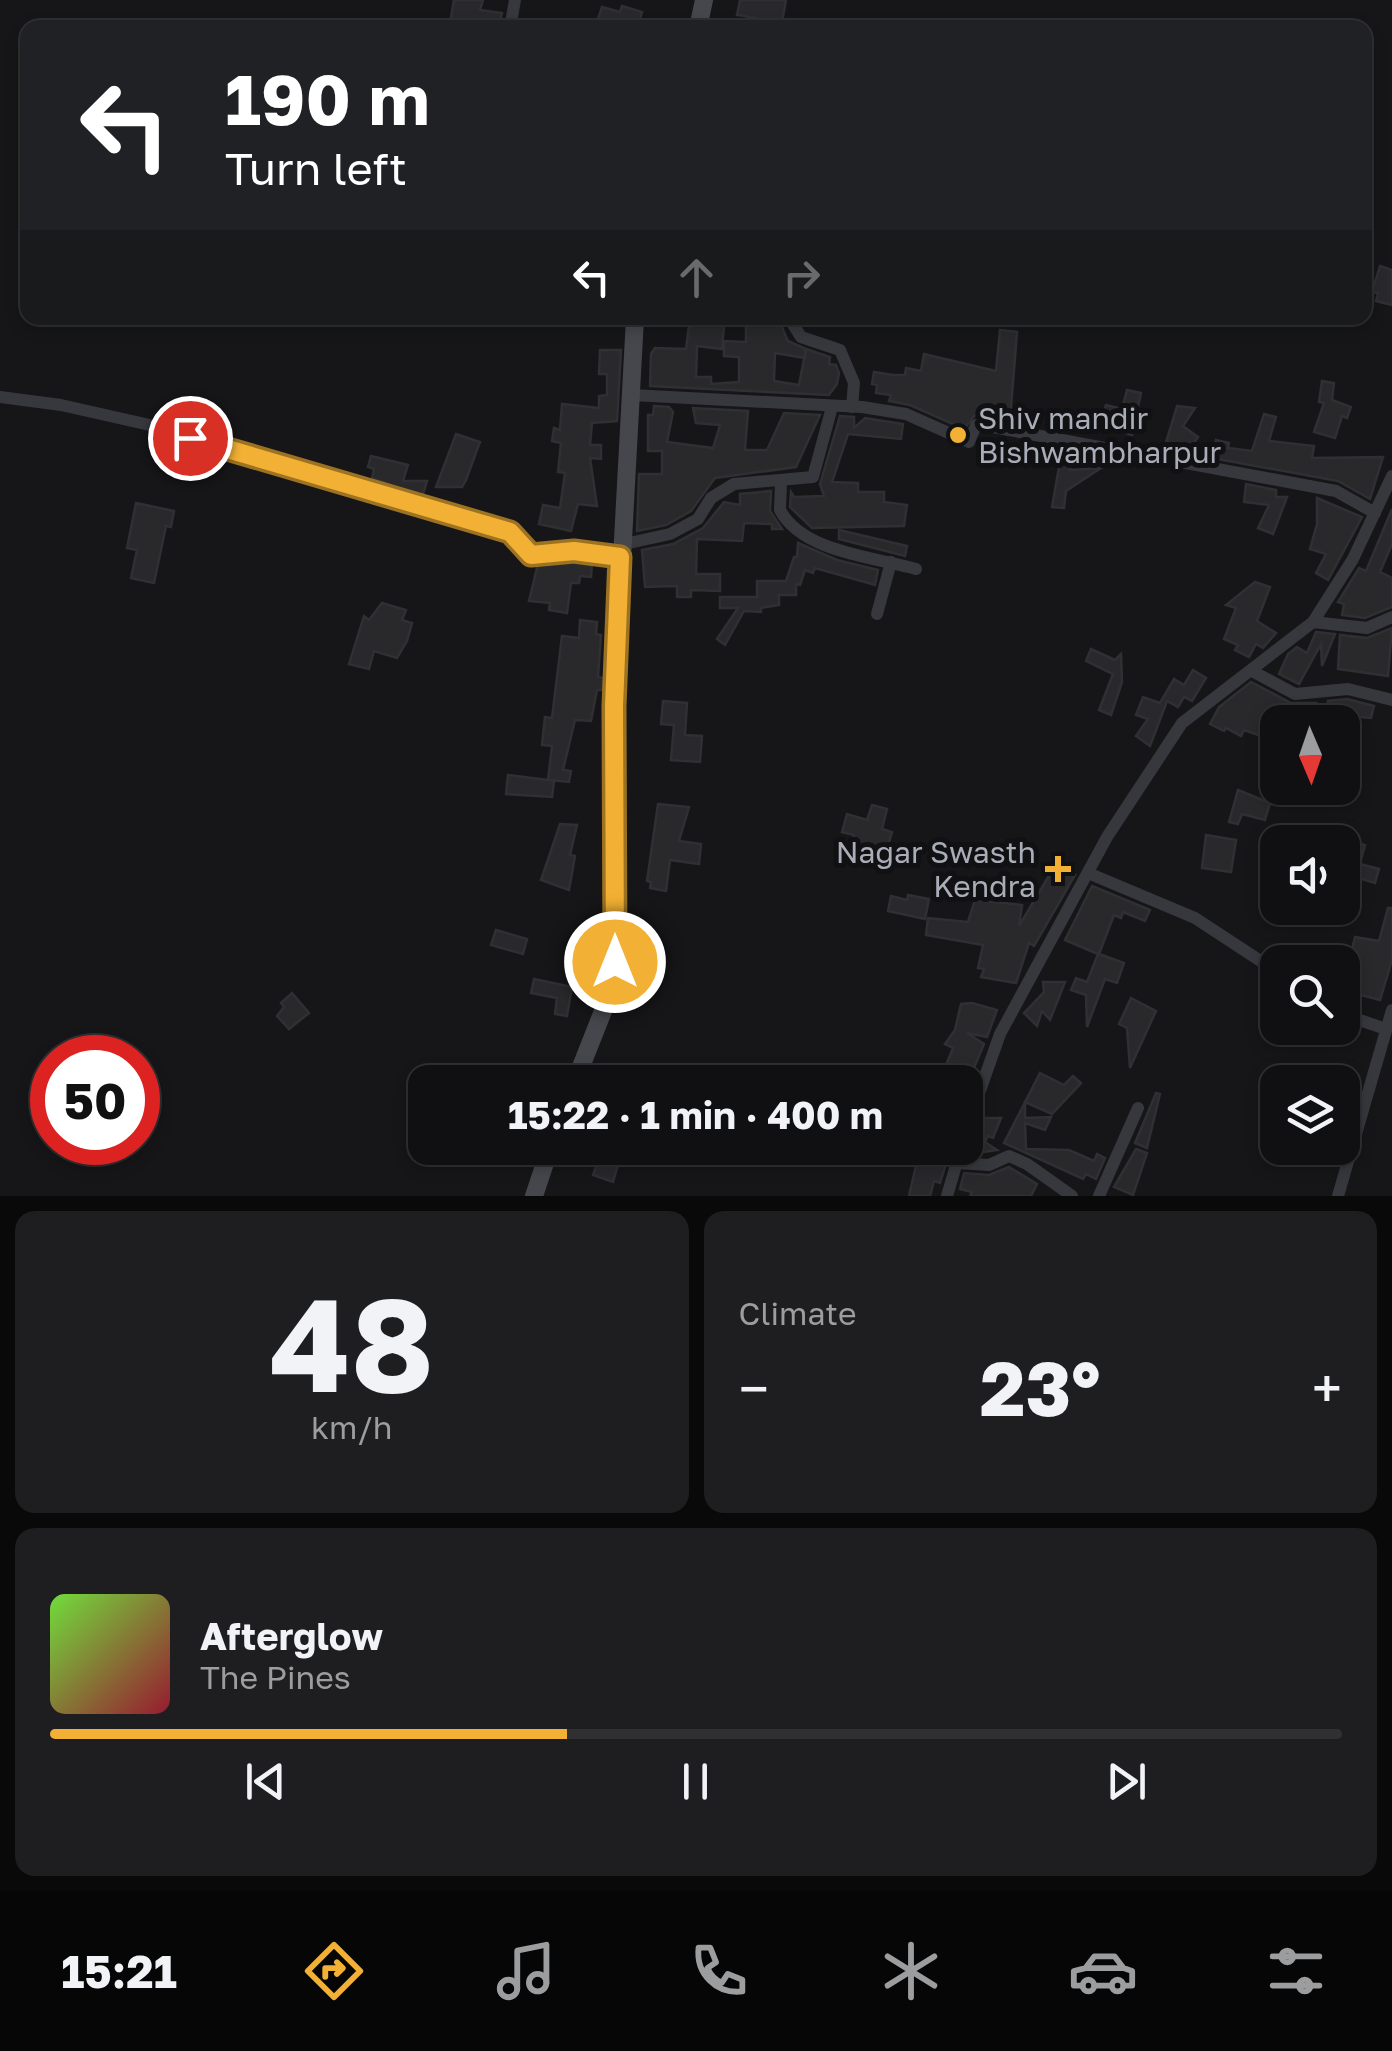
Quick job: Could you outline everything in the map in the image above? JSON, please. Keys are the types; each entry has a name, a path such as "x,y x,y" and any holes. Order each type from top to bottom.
{"main road":[{"path":"581,1065 604,1006 615,962 614,706 635,325"},
{"path":"534,1196 544,1165"}],"street":[{"path":"794,325 802,338 840,350 854,383 852,407"},
{"path":"632,395 758,399 906,414 970,442 976,425 982,425 1102,444 1223,473 1336,491 1375,514"},
{"path":"0,397 61,405 163,428 245,456 510,532 531,555 620,551 670,534 698,519 710,498 734,484 813,477 832,408"},
{"path":"983,1083 1000,1034 1088,873 1182,722 1313,622 1353,559 1389,492 1392,476"},
{"path":"781,482 780,510 798,532 817,542 916,569"},
{"path":"877,614 892,562"},
{"path":"1313,622 1367,628 1392,617"},
{"path":"1252,671 1294,694 1348,689 1392,700"},
{"path":"1088,873 1195,918 1260,960"},
{"path":"1338,1196 1392,1010"},
{"path":"1360,1020 1386,1028"},
{"path":"1098,1196 1138,1108"},
{"path":"983,1165 1009,1156 1028,1164 1072,1196"},
{"path":"947,1196 956,1165"}],"building":[{"path":"454,0 483,0 480,10 502,13 500,20 451,20"},
{"path":"740,0 786,0 782,20 737,15"},
{"path":"622,6 642,12 640,20 598,20 602,7 620,12"},
{"path":"1380,266 1392,270 1392,305 1376,301 1378,293 1372,292"},
{"path":"689,325 724,326 722,349 697,346 696,377 711,377 711,384 739,382 739,357 724,356 724,341 746,342 746,325 781,325 788,341 830,357 829,364 836,365 839,373 837,384 829,395 650,386 651,354 655,348 686,349","holes":["775,353 804,358 799,385 774,381"]},
{"path":"1000,330 1017,332 1010,420 975,415 964,429 910,405 889,401 891,395 876,393 877,385 872,384 874,372 905,375 906,368 921,371 924,354 996,371"},
{"path":"600,350 621,350 617,421 592,423 590,445 601,445 601,459 590,458 597,506 578,504 571,531 539,524 543,505 560,508 565,473 558,472 561,443 552,441 554,428 560,430 562,404 599,408 599,396 607,395 607,374 599,374"},
{"path":"1322,381 1334,383 1332,400 1351,407 1347,418 1342,416 1335,438 1314,432 1324,403 1319,402"},
{"path":"1127,390 1141,393 1132,435 1103,427 1101,421 1106,405 1122,409"},
{"path":"654,406 669,407 673,412 667,442 713,448 720,425 696,423 693,408 748,411 745,450 767,450 784,413 820,415 796,467 715,478 691,511 666,525 637,531 639,474 662,474 662,451 648,451 648,415 653,415"},
{"path":"1177,406 1195,408 1183,426 1198,437 1190,449 1185,445 1183,452 1164,449"},
{"path":"1264,414 1276,417 1269,441 1314,446 1312,458 1383,457 1370,499 1338,481 1212,458 1216,440 1229,443 1228,448 1252,451"},
{"path":"840,416 854,417 854,428 865,418 903,424 901,439 848,434 832,482 858,483 858,492 884,492 884,502 907,505 904,526 812,528 790,507 791,492 794,497 824,496 820,484"},
{"path":"456,434 480,442 466,480 462,487 436,487"},
{"path":"1062,450 1073,452 1070,470 1101,468 1066,491 1064,508 1052,507"},
{"path":"371,456 408,465 403,481 427,481 422,497 372,478 374,469 368,467"},
{"path":"1246,484 1276,490 1276,497 1287,497 1273,534 1258,528 1269,505 1244,502"},
{"path":"771,491 770,511 782,529 772,529 772,524 744,523 742,541 697,539 696,574 720,574 720,591 691,590 691,597 677,597 677,586 645,587 642,550 673,544 703,528 724,502 740,505 740,494"},
{"path":"1317,498 1362,517 1328,580 1316,573 1326,554 1310,549 1317,524"},
{"path":"136,503 174,511 171,527 166,526 154,583 131,578 137,550 127,548"},
{"path":"1392,509 1392,544 1380,572 1392,578 1392,607 1365,618 1342,615 1344,604 1338,602 1359,568 1366,571"},
{"path":"839,530 907,546 905,556 839,539"},
{"path":"798,543 837,560 878,570 875,585 815,568 813,573 805,570 800,585 796,584 796,595 779,595 779,605 761,608 761,612 744,611 725,645 717,639 738,608 720,608 720,597 757,597 757,581 786,581 797,557"},
{"path":"592,563 591,577 580,576 579,583 571,583 567,613 549,610 550,603 529,601 538,564"},
{"path":"1255,582 1270,587 1257,621 1276,633 1263,648 1256,644 1249,657 1235,650 1238,645 1224,639 1236,608 1226,605"},
{"path":"382,603 406,610 402,620 412,623 407,641 397,658 374,651 369,669 349,664 364,616 369,620"},
{"path":"580,620 597,622 596,634 601,635 598,677 603,678 591,721 575,720 563,770 571,771 569,782 550,780 554,781 552,797 506,794 508,775 548,780 552,746 542,745 545,717 552,718 562,636 579,638"},
{"path":"1392,628 1388,676 1338,669 1340,635 1367,638"},
{"path":"1316,632 1335,634 1322,666 1321,644 1299,684 1279,674 1288,654 1297,647 1307,653"},
{"path":"1091,649 1115,660 1121,654 1122,682 1111,715 1099,710 1113,674 1086,661"},
{"path":"1193,670 1206,678 1192,701 1184,697 1178,707 1167,701 1150,746 1136,736 1148,719 1136,715 1143,697 1160,703 1174,679 1184,685"},
{"path":"1251,682 1291,703 1316,703 1260,705 1260,736 1244,730 1241,736 1210,724 1219,707"},
{"path":"1347,699 1374,706 1371,718 1360,717 1360,705 1328,705 1328,701"},
{"path":"663,701 687,703 685,735 702,736 700,762 671,760 674,725 661,724"},
{"path":"1238,790 1260,799 1260,805 1269,805 1265,820 1242,814 1238,824 1229,822"},
{"path":"658,804 689,807 679,841 701,844 699,864 670,860 666,891 650,888 651,882 647,881"},
{"path":"872,805 887,809 882,829 892,832 884,859 873,856 875,850 851,843 854,835 842,832 847,814 867,820"},
{"path":"560,824 577,825 570,855 575,856 569,890 541,880"},
{"path":"1206,835 1236,840 1231,872 1202,868"},
{"path":"1360,864 1379,869 1375,883 1360,878"},
{"path":"1053,869 1075,875 1034,946 1029,943 1016,983 981,977 984,969 978,968 983,945 926,935 928,918 968,922 975,900 1022,905 1019,926"},
{"path":"1092,886 1150,910 1145,921 1123,912 1121,918 1114,915 1099,954 1124,963 1117,983 1105,979 1087,1027 1086,995 1071,990 1076,978 1087,982 1098,954 1065,940"},
{"path":"908,895 929,899 925,919 888,911 891,896 907,900"},
{"path":"1388,908 1392,908 1392,960 1380,1000 1360,995 1360,945 1353,945 1355,937 1379,941"},
{"path":"496,930 527,939 523,954 491,945"},
{"path":"534,979 572,987 567,1016 555,1014 557,998 531,993"},
{"path":"1043,982 1065,982 1050,1020 1042,1011 1037,1026 1024,1013 1044,992"},
{"path":"292,993 309,1013 289,1029 277,1016 284,1007 281,1003"},
{"path":"1131,998 1156,1011 1130,1068 1127,1028 1119,1024"},
{"path":"961,1004 997,1010 987,1037 967,1033 984,1044 975,1065 946,1065 953,1048 945,1044 955,1030"},
{"path":"1040,1073 1064,1085 1073,1076 1081,1083 1052,1114 1025,1102"},
{"path":"1156,1093 1160,1094 1147,1148 1135,1143"},
{"path":"1025,1102 1025,1118 1051,1117 1045,1130 1025,1123 1026,1149 1069,1150 1094,1161 1097,1154 1105,1158 1096,1179 1086,1174 1083,1179 1004,1143"},
{"path":"983,1118 1001,1118 993,1138 988,1136 985,1142 997,1150 983,1152"},
{"path":"1136,1149 1147,1153 1133,1195 1114,1187"},
{"path":"597,1165 618,1165 613,1182 593,1175"},
{"path":"916,1165 946,1165 940,1183 934,1181 930,1196 909,1196"},
{"path":"1009,1167 1037,1184 1031,1196 970,1196 972,1192 960,1189 964,1173 989,1175"}],"place":[{"name":"Shiv mandir Bishwambharpur","path":"958,435"},
{"name":"Nagar Swasth Kendra","path":"1058,869"}],"route":[{"path":"190,438 510,532 531,555 574,551 620,557 614,706 615,962"}]}
